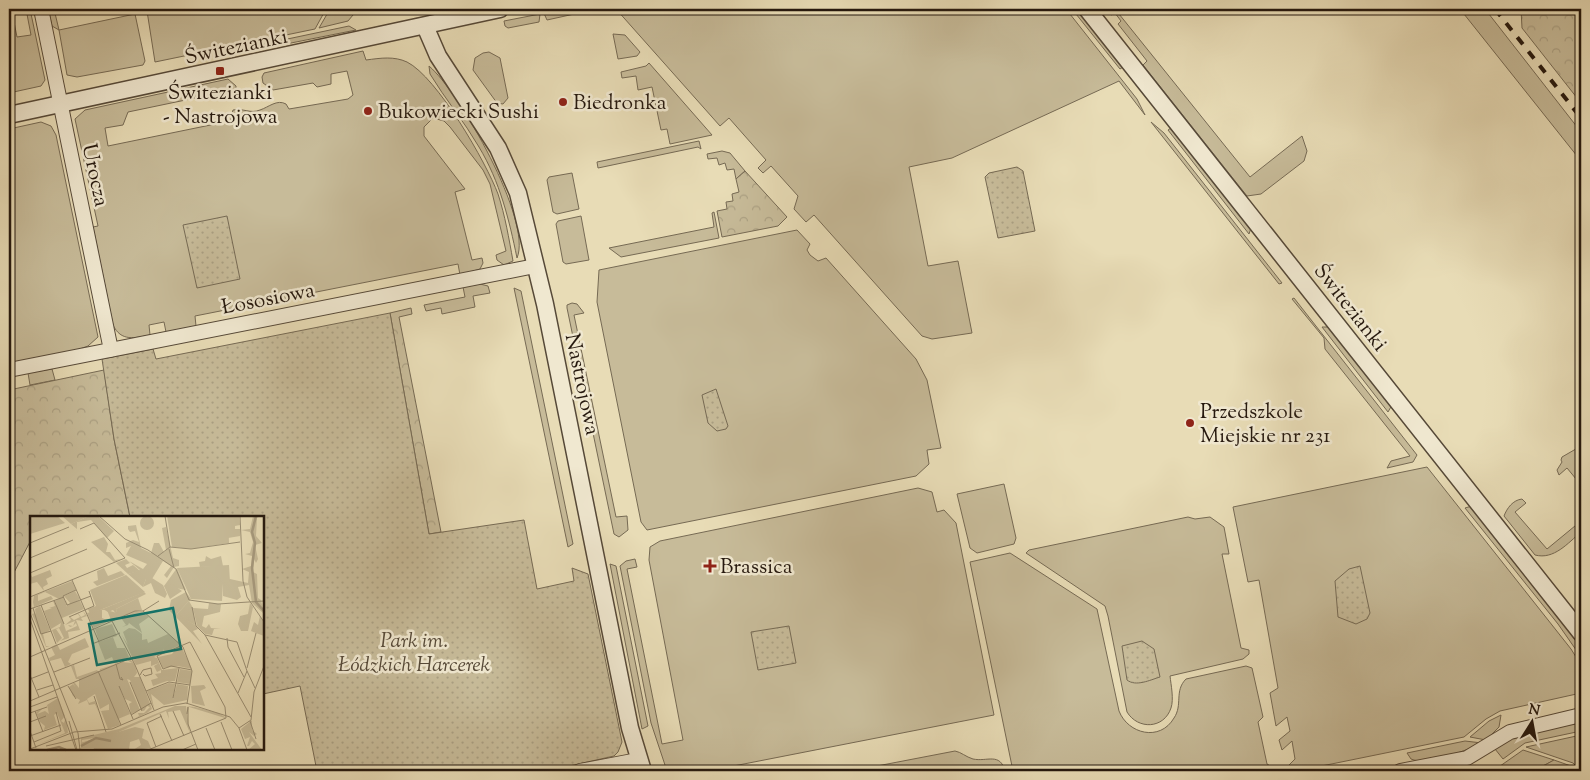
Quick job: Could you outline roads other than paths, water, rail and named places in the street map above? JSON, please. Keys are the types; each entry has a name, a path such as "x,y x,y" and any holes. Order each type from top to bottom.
{"street":[{"name":"Urocza","path":"41,9 111,350"},
{"name":"Świtezianki","path":"9,115 500,9"},
{"name":"Świtezianki","path":"1087,9 1581,633"},
{"name":"Nastrojowa","path":"425,26 438,56 481,119 502,156 518,193 641,766"},
{"name":"Łososiowa","path":"9,370 535,266"},
{"path":"1400,771 1467,758 1510,732 1581,715"},
{"path":"580,771 641,766"}],"railway":[{"path":"1495,9 1581,118"}],"place":[{"name":"Świtezianki - Nastrojowa","path":"220,71"},
{"name":"Biedronka","path":"563,102"},
{"name":"Bukowiecki Sushi","path":"368,111"},
{"name":"Przedszkole Miejskie nr 231","path":"1190,423"},
{"name":"Brassica","path":"710,566"}],"park label":[{"name":"Park im. Łódzkich Harcerek","path":"414,652"}]}
